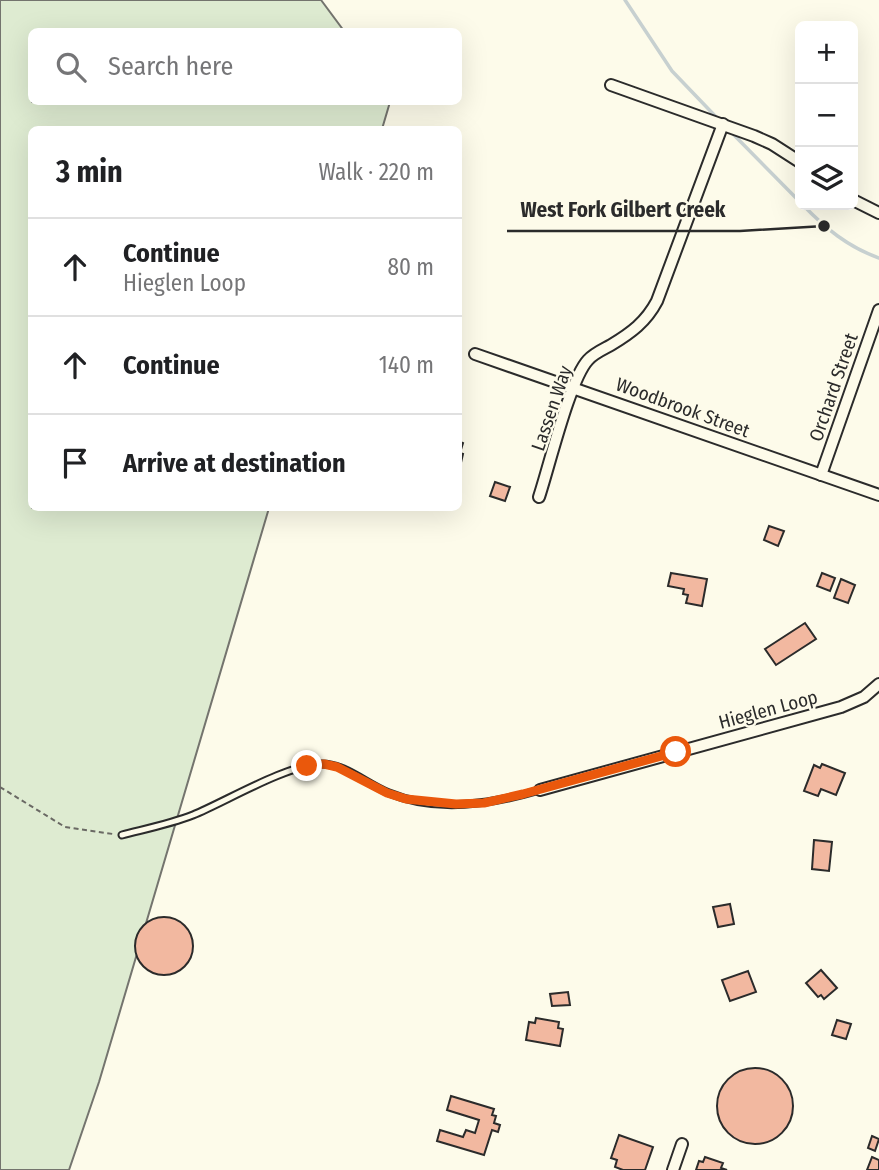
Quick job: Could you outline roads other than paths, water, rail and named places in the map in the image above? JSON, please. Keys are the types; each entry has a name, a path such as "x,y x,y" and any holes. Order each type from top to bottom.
{"street":[{"path":"611,85 723,124 772,144 795,159"},
{"name":"Lassen Way","path":"539,497 574,387 590,357 630,334 649,316 667,280 723,124"},
{"path":"858,202 879,213"},
{"name":"Orchard Street","path":"821,475 879,310"},
{"name":"Woodbrook Street","path":"475,354 879,495"},
{"name":"Hieglen Loop","path":"540,789 841,707 864,697 879,684"},
{"path":"673,1170 682,1144"}],"lane":[{"path":"121,835 191,816 287,773 324,764 337,767 387,793 426,803 484,803 540,789"}],"waterway":[{"path":"625,0 672,71 718,119"},
{"path":"731,132 795,197"},
{"path":"808,210 838,236 879,258"}],"place":[{"name":"West Fork Gilbert Creek","path":"824,226"}]}
